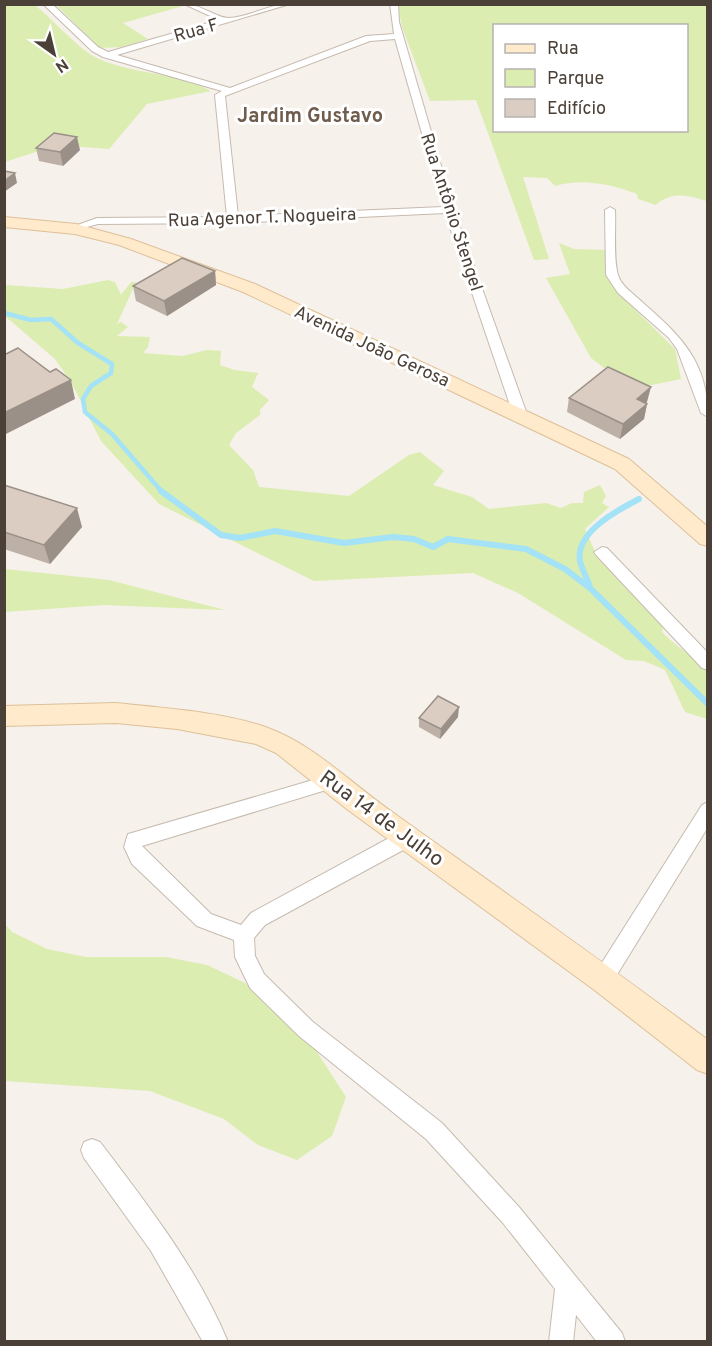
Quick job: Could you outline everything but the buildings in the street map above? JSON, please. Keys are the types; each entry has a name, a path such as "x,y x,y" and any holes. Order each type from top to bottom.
{"main road":[{"name":"Avenida João Gerosa","path":"4,222 76,229 152,251 249,288 622,464 708,538"},
{"name":"Rua 14 de Julho","path":"4,716 116,713 231,728 260,735 285,746 330,782 603,979 708,1059"}],"street":[{"path":"47,4 106,55 228,90"},
{"path":"188,4 228,21"},
{"name":"Rua F","path":"106,55 286,4"},
{"name":"Rua Antônio Stengel","path":"394,4 399,36 449,210 521,417"},
{"path":"233,220 220,95 228,90 369,38 399,36"},
{"name":"Rua Agenor T. Nogueira","path":"76,229 98,221 233,220 449,210"},
{"path":"610,210 612,275 622,290 673,335 682,348 708,413"},
{"path":"602,552 708,664"},
{"path":"244,935 204,920 139,858 133,847 135,840 330,782"},
{"path":"603,979 708,810"},
{"path":"409,837 258,919 244,935 245,957 257,981 306,1029 434,1131 511,1215 567,1287 614,1341"},
{"path":"92,1150 145,1220 202,1311 216,1341"},
{"path":"561,1341 567,1287"}],"green space":[{"path":"180,4 183,6 123,23 148,39 122,47 100,48 56,5"},
{"path":"4,5 35,5 81,47 109,63 183,80 211,91 147,104 109,149 57,145 5,162"},
{"path":"398,5 707,5 707,201 687,196 674,196 656,205 638,199 637,194 617,187 586,182 555,186 547,178 523,177 549,259 534,260 476,100 430,101 402,27"},
{"path":"559,243 574,249 606,250 617,292 675,349 681,379 632,389 591,358 546,278 570,274"},
{"path":"108,280 115,282 121,295 131,282 136,282 117,324 121,322 128,327 117,336 150,337 148,347 143,353 183,356 207,350 221,351 220,365 235,370 258,373 252,387 269,400 260,410 260,415 236,433 229,445 253,470 259,487 349,496 409,455 420,452 444,471 433,485 472,497 489,509 546,503 561,508 572,503 583,503 584,492 600,485 606,496 602,503 609,507 585,529 595,552 664,625 662,632 707,669 707,719 685,712 665,670 644,661 626,660 518,593 473,573 314,581 159,504 101,441 71,382 55,359 5,316 5,285 63,289"},
{"path":"5,569 109,580 225,610 104,605 5,612"},
{"path":"4,923 12,932 47,949 86,957 166,957 207,965 245,983 270,1009 304,1032 346,1097 332,1136 297,1160 258,1145 224,1119 150,1091 5,1081"}],"waterway":[{"path":"4,313 31,320 51,319 78,343 112,364 111,373 91,386 83,399 85,412 112,434 162,492"},
{"path":"162,492 221,535 240,538 275,531 344,543 393,537 414,539 433,547 448,539 526,549 565,569 590,588"},
{"path":"590,588 580,561 580,550 584,541 600,523 639,499"},
{"path":"590,588 708,704"}],"district":[{"name":"Jardim Gustavo","path":"310,115"}]}
